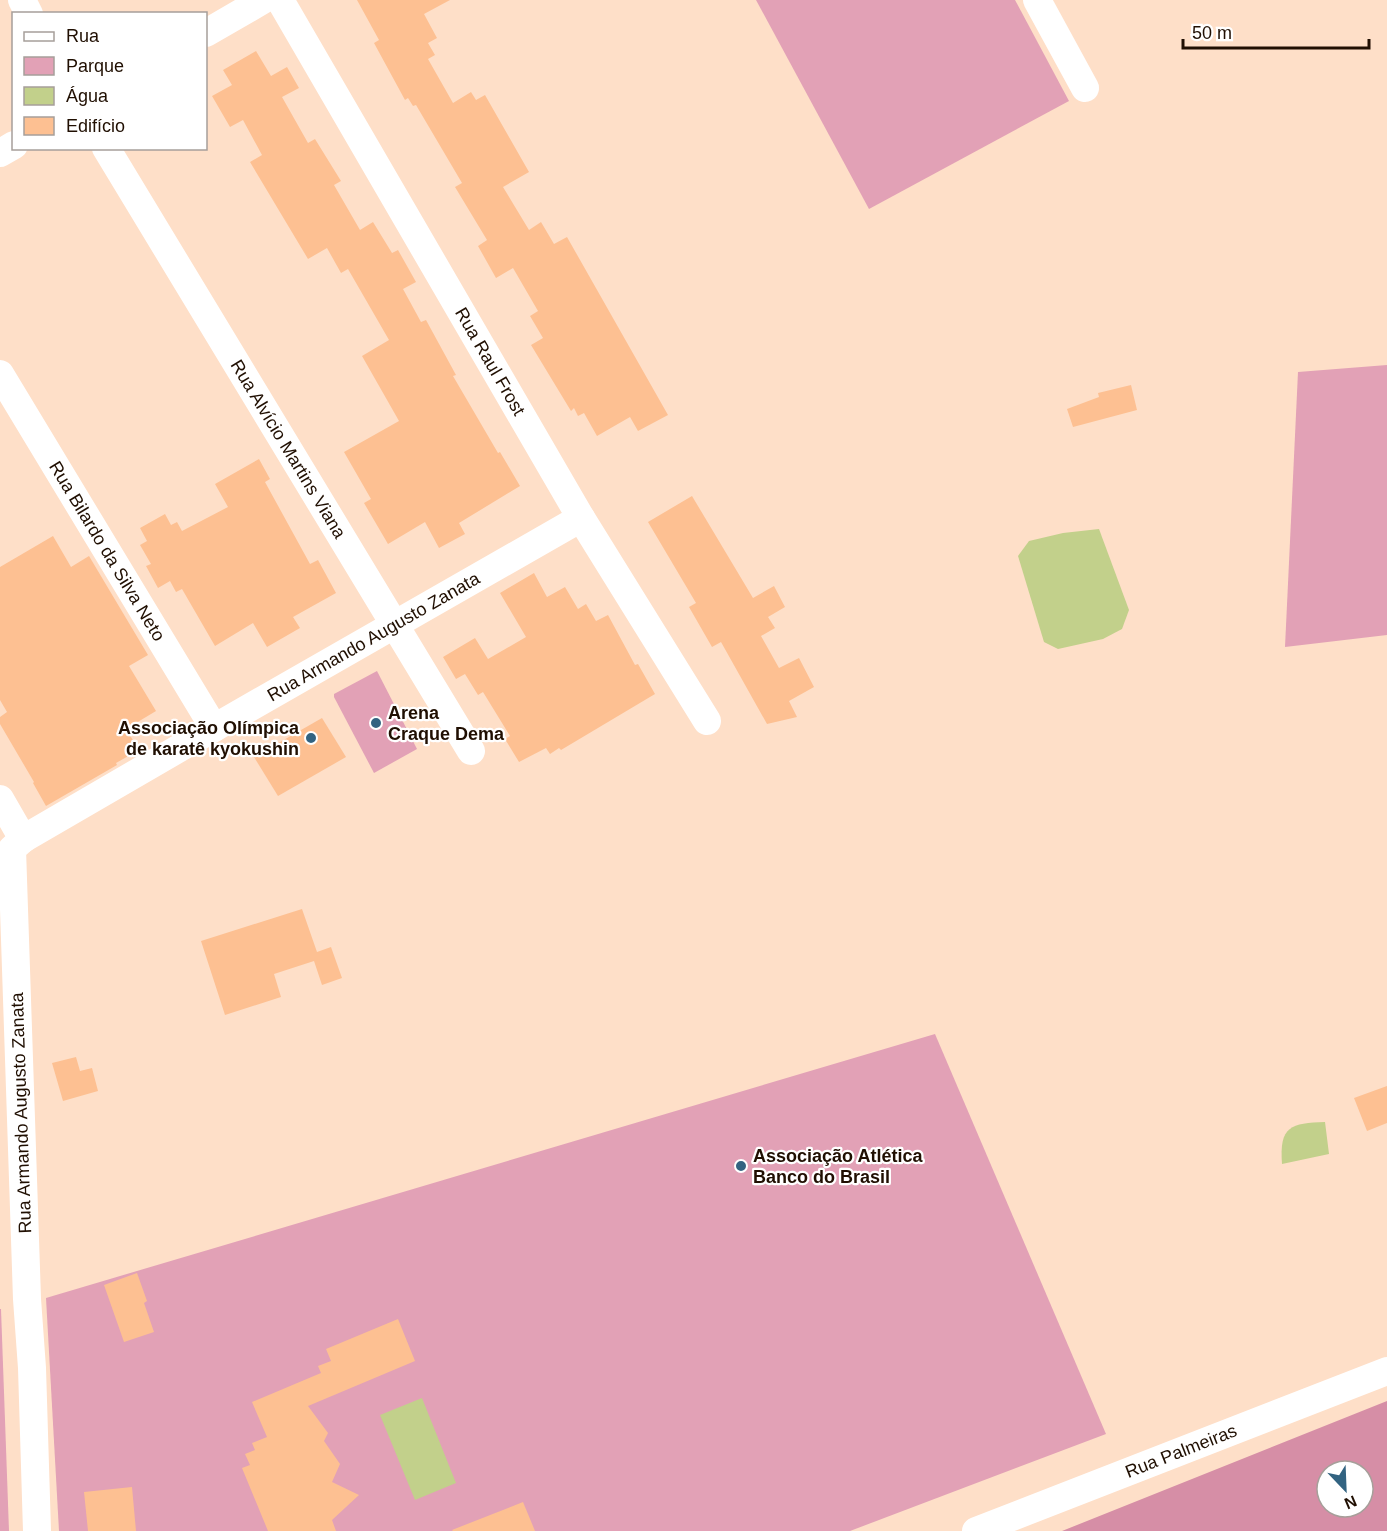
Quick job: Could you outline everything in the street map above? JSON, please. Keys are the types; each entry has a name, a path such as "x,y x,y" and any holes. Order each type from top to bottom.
{"street":[{"path":"207,32 263,0"},
{"name":"Rua Raul Frost","path":"280,0 581,518 707,721"},
{"path":"1037,0 1085,88"},
{"name":"Rua Alvício Martins Viana","path":"107,150 471,751"},
{"name":"Rua Bilardo da Silva Neto","path":"0,374 214,728"},
{"name":"Rua Armando Augusto Zanata","path":"37,1531 32,1368 26,1287 12,849 23,839 581,518"},
{"path":"0,799 23,839"},
{"name":"Rua Palmeiras","path":"976,1531 1387,1371"}],"green space":[{"path":"756,0 1015,0 1069,101 869,209"},
{"path":"1387,365 1387,635 1285,647 1298,372"},
{"name":"Arena Craque Dema","path":"377,671 417,749 374,773 334,694"},
{"name":"Associação Atlética Banco do Brasil","path":"935,1034 1106,1434 850,1531 59,1531 46,1298"},
{"path":"1,1309 9,1531 0,1531"}],"shaded area":[{"path":"1387,1401 1387,1531 1062,1531"}],"water":[{"path":"1099,529 1129,610 1122,629 1103,639 1058,649 1044,642 1018,556 1029,541 1063,533"},
{"path":"1325,1122 1329,1154 1282,1164 1283,1142 1285,1134 1290,1129 1304,1124"},
{"path":"422,1398 456,1483 415,1500 380,1415"}],"building":[{"path":"357,0 450,0 424,14 437,38 428,43 435,55 428,59 453,103 471,92 476,100 485,95 529,172 503,187 529,230 541,222 554,244 567,237 668,415 638,431 630,417 597,436 584,413 578,416 574,408 571,411 531,345 543,338 530,316 538,311 513,268 496,278 478,246 487,240 455,187 462,183 416,105 413,106 408,98 405,100 374,43 379,40"},
{"path":"256,51 271,76 287,67 299,88 282,97 308,143 315,139 341,181 334,185 360,230 373,222 392,253 398,250 416,282 403,289 421,322 426,320 456,375 453,376 520,486 459,523 465,534 439,548 425,522 388,544 364,503 371,499 344,452 399,421 362,356 389,340 348,269 341,273 327,248 308,259 250,162 262,155 243,120 230,127 212,96 232,85 223,70"},
{"path":"1131,385 1137,410 1073,427 1067,409 1099,397 1098,393"},
{"path":"259,459 270,479 265,482 310,564 318,560 336,593 293,617 300,628 267,647 253,623 215,646 182,589 176,592 170,581 158,588 146,566 151,564 140,545 147,541 140,528 165,514 171,525 177,522 182,531 228,507 215,484"},
{"path":"692,496 753,598 774,586 785,607 768,617 775,628 761,636 779,668 799,658 814,687 789,701 797,717 767,724 721,642 712,647 689,607 696,603 648,522"},
{"path":"53,536 71,567 89,556 148,655 129,666 156,711 126,729 139,750 46,806 0,724 0,717 7,712 0,700 0,567"},
{"path":"534,573 547,597 565,587 578,609 586,604 596,621 608,615 635,665 638,664 655,694 561,750 559,748 550,754 546,748 519,762 505,739 510,736 483,692 478,695 465,674 456,679 443,657 475,638 488,659 526,637 500,593"},
{"name":"Associação Olímpica de karatê kyokushin","path":"322,718 346,757 278,796 254,757"},
{"path":"302,909 317,952 331,947 342,978 322,985 314,961 274,974 281,997 225,1015 201,941"},
{"path":"76,1057 80,1071 92,1068 98,1091 63,1101 52,1063"},
{"path":"1387,1086 1387,1123 1367,1131 1354,1098"},
{"path":"137,1273 147,1301 144,1303 154,1332 124,1342 104,1285"},
{"path":"398,1319 415,1361 308,1406 328,1433 324,1441 340,1464 332,1482 359,1495 332,1520 336,1531 268,1531 242,1468 250,1465 245,1454 255,1450 252,1443 267,1437 252,1402 321,1373 318,1366 331,1361 326,1349"},
{"path":"132,1487 136,1531 88,1531 84,1492"},
{"path":"523,1502 535,1531 452,1530"}],"place":[{"name":"Arena Craque Dema","path":"376,723"},
{"name":"Associação Olímpica de karatê kyokushin","path":"311,738"},
{"name":"Associação Atlética Banco do Brasil","path":"741,1166"}]}
